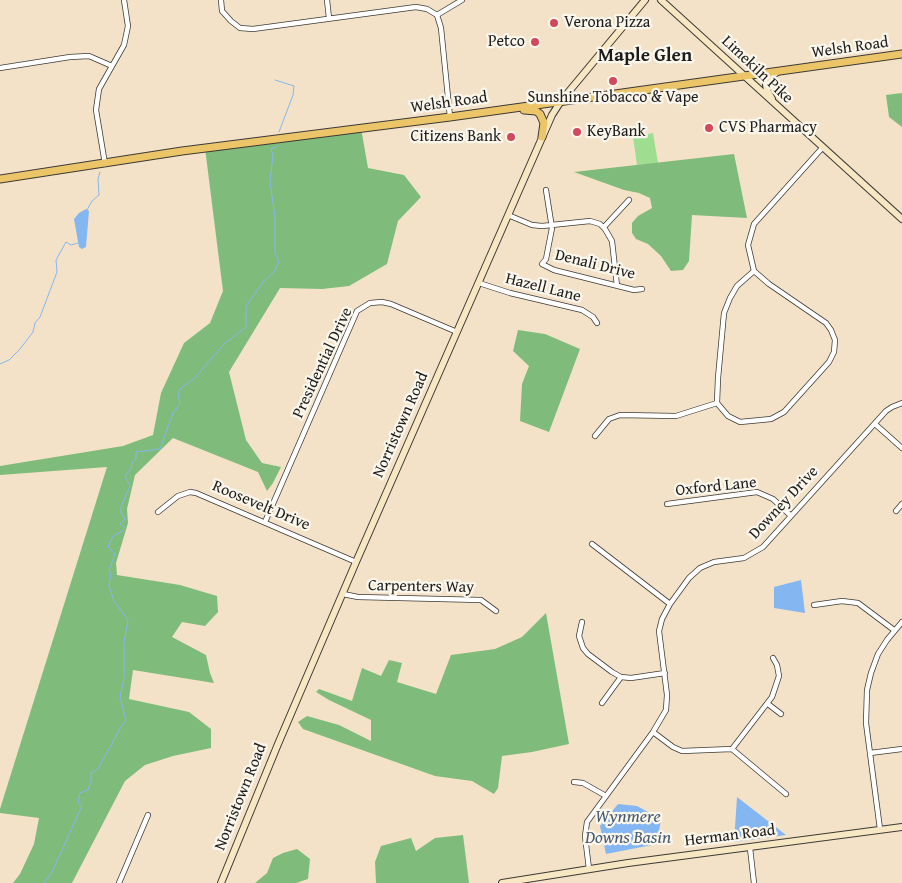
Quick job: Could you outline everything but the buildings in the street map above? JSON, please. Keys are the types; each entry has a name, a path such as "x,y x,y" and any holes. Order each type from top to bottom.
{"main road":[{"name":"Norristown Road","path":"221,883 356,562 552,115 560,101 645,0"},
{"name":"Limekiln Pike","path":"661,0 782,112 902,219"},
{"name":"Welsh Road","path":"0,179 182,151 450,117 902,54"},
{"path":"777,72 766,85 770,96 782,112"},
{"path":"498,110 536,111 540,114 544,123 542,137"},
{"name":"Herman Road","path":"502,883 589,869 902,827"}],"street":[{"path":"105,164 96,110 99,89 124,45 128,26 124,0"},
{"path":"221,0 222,11 240,28 253,29 416,6 427,9 437,15 441,28 450,117"},
{"path":"327,0 329,18"},
{"path":"437,15 462,0"},
{"path":"0,68 70,57 90,56 112,66"},
{"path":"754,271 737,286 724,312 717,403 728,416 740,422 771,419 784,412 829,362 834,352 835,340 826,323 769,284 754,271 748,245 754,224 823,147"},
{"path":"546,190 552,225"},
{"path":"604,227 629,200"},
{"path":"508,215 532,225 590,221 604,227 612,241 617,286"},
{"name":"Denali Drive","path":"552,225 552,234 546,259 542,264 554,270 617,286 634,290 642,289"},
{"name":"Hazell Lane","path":"478,283 510,294 582,310 593,317 597,323"},
{"name":"Presidential Drive","path":"265,522 357,311 370,304 382,302 392,304 457,332"},
{"path":"595,436 609,420 620,415 676,416 717,403"},
{"name":"Downey Drive","path":"589,869 585,828 590,817 653,732 663,716 668,702 659,631 662,619 670,604 689,578 700,568 714,562 744,558 763,547 886,411 902,403"},
{"path":"875,424 902,448"},
{"name":"Roosevelt Drive","path":"158,512 178,496 190,492 203,495 356,562"},
{"name":"Oxford Lane","path":"667,504 758,492 773,498 790,515"},
{"path":"896,511 902,504"},
{"path":"592,544 670,604"},
{"name":"Carpenters Way","path":"343,594 358,598 481,600 496,611"},
{"path":"814,605 842,601 858,603 894,630"},
{"path":"582,622 579,636 583,648 612,672 621,677 631,678 665,673"},
{"path":"880,829 866,710 869,682 878,654 894,630 902,622"},
{"path":"732,749 768,704 778,680 777,665 773,658"},
{"path":"602,703 621,677"},
{"path":"768,704 780,714"},
{"path":"653,732 673,747 682,751 732,749 786,794"},
{"path":"870,753 902,749"},
{"path":"574,782 583,783 606,796"},
{"path":"119,883 148,814"},
{"path":"750,848 754,883"}],"green space":[{"path":"902,93 902,127 889,117 886,95"},
{"path":"361,128 368,168 404,175 421,197 398,221 387,264 349,286 322,289 280,288 229,372 246,440 262,463 281,467 273,483 267,491 258,472 173,438 135,475 127,509 128,523 116,563 117,575 180,585 217,596 218,612 205,626 182,622 172,637 206,655 214,683 133,670 129,699 189,712 211,729 211,748 173,756 145,765 125,781 72,883 13,883 20,874 34,844 39,818 0,813 0,809 107,467 0,475 0,466 123,446 153,435 161,393 184,343 210,323 223,291 205,148"},
{"path":"653,133 658,163 637,165 633,137"},
{"path":"734,154 747,218 692,215 689,261 683,270 671,271 661,256 648,244 636,239 632,233 632,223 638,216 652,208 650,198 574,172"},
{"path":"518,330 545,334 580,349 549,432 520,421 522,384 529,366 513,351"},
{"path":"546,613 569,744 502,756 498,788 494,794 472,781 435,776 303,729 298,722 307,716 339,725 371,741 371,720 316,692 319,689 352,701 362,668 381,676 389,660 402,663 397,682 436,694 451,655 495,649 522,637"},
{"path":"463,835 469,883 376,883 375,862 381,846 411,838 416,851 435,838"},
{"path":"297,849 310,859 308,879 296,883 255,883 267,873 273,858"}],"water":[{"path":"86,209 89,211 86,247 82,249 79,247 74,219"},
{"path":"801,580 805,613 774,608 774,587"},
{"path":"737,797 786,835 734,842"},
{"name":"Wynmere Downs Basin","path":"618,804 637,806 661,819 657,844 606,854 600,826"}],"waterway":[{"path":"275,80 294,86 293,95 279,132"},
{"path":"44,883 52,872 82,806 78,803 80,793 88,790 91,773 98,769 126,721 120,697 124,678 124,643 128,620 114,601 109,586 111,573 109,571 115,554 108,547 113,536 123,531 124,527 120,524 125,519 121,513 121,507 130,486 125,476 131,469 132,462 136,459 136,452 160,449 173,413 180,404 178,394 181,388 195,378 224,344 246,327 246,306 264,281 274,272 279,262 275,253 275,217 270,182 273,155 271,149 278,146"},
{"path":"87,210 92,201 99,195 98,179 100,172"},
{"path":"0,364 9,360 33,332 57,272 56,260 66,242 71,245 78,243"}],"place":[{"name":"Verona Pizza","path":"554,23"},
{"name":"Petco","path":"535,42"},
{"name":"Sunshine Tobacco & Vape","path":"613,81"},
{"name":"CVS Pharmacy","path":"709,128"},
{"name":"KeyBank","path":"577,132"},
{"name":"Citizens Bank","path":"511,137"}],"district":[{"name":"Maple Glen","path":"645,56"}]}
